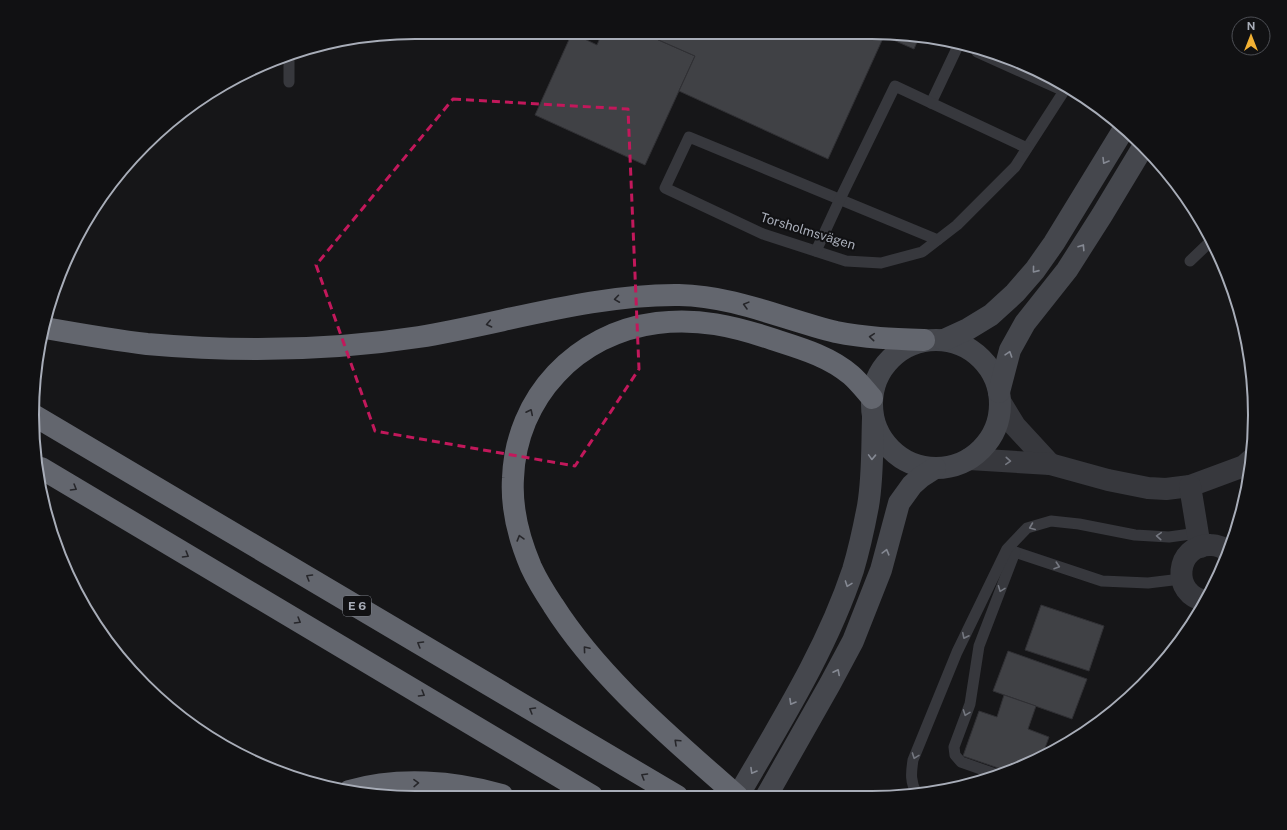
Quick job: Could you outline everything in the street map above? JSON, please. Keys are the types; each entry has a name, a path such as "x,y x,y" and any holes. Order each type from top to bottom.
{"highway":[{"path":"49,329 146,344 265,349 308,348 364,344 419,336 477,326 588,303 622,298 680,295 730,301 806,324 860,336 934,340"},
{"path":"731,791 626,694 564,623 544,591 532,569 522,545 516,522 512,478 515,454 521,432 530,411 542,390 555,374 573,357 590,345 612,334 635,327 657,323 705,323 729,326 823,357 853,376 872,408"},
{"name":"E 6","path":"39,418 669,791"},
{"path":"43,470 584,791"},
{"path":"361,787 392,783 424,782 458,785 484,791"}],"main road":[{"path":"740,791 805,680 824,643 844,596 853,569 862,537 868,504 871,476 872,408 877,378 888,360 905,347 934,340 968,329 991,315 1015,293 1035,270 1054,243 1121,133"},
{"path":"872,408 877,430 883,440 896,454 911,463 922,467 934,468 952,466 969,459 986,445 992,436 998,420 1000,397 1010,350 1026,323 1067,270 1140,151"},
{"path":"934,340 958,343 970,349 980,357 989,367 996,379 1000,397"},
{"path":"769,791 853,641 881,570 899,503 921,477 934,468"}],"street":[{"path":"1000,397 1015,426 1050,464"},
{"path":"969,459 1050,464 1108,480 1148,488 1166,489 1190,486 1245,465"},
{"path":"1190,486 1199,540 1204,545 1216,545 1223,549"},
{"path":"1199,540 1194,549 1186,557 1181,567 1181,579 1185,589 1199,602"}],"lane":[{"path":"931,103 957,49"},
{"path":"992,59 1032,75"},
{"path":"289,61 289,82"},
{"path":"816,251 895,86 1027,148"},
{"name":"Torsholmsvägen","path":"840,199 689,137 665,188 763,234 846,261 881,263 922,252 957,225 1015,167 1064,91"},
{"path":"840,199 938,240"},
{"path":"1190,261 1207,245"},
{"path":"914,789 911,775 913,760 957,652 1011,551 1027,528 1051,521 1079,524 1135,535 1199,540"},
{"path":"1011,551 1102,581 1148,583 1181,579"},
{"path":"990,772 961,762 955,755 954,747 970,704 979,646 1011,551"}],"highlighted area":[{"path":"453,99 628,109 639,369 575,466 375,431 316,265"}],"building":[{"path":"569,39 584,39 597,45 600,39 656,39 695,56 645,165 535,115"},
{"path":"656,39 882,39 828,159 679,91 695,56"},
{"path":"893,40 917,42 914,49"},
{"path":"1041,605 1104,626 1089,671 1025,650"},
{"path":"1008,651 1087,679 1072,719 993,691"},
{"path":"1004,695 1036,706 1028,729 1049,737 1045,749 1000,768 963,756 979,711 997,717"}]}
